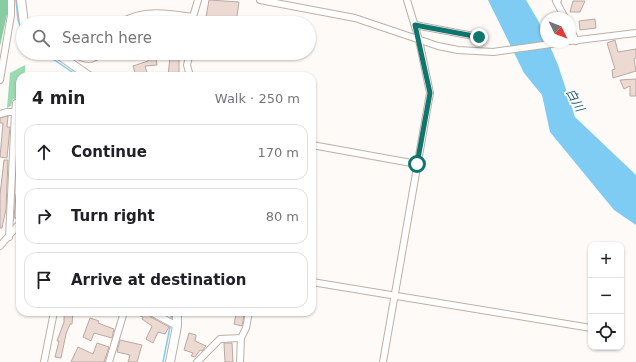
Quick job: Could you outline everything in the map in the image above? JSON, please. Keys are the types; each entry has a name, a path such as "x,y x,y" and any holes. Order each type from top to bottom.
{"main road":[{"path":"21,0 23,16"},
{"path":"66,60 83,72"},
{"path":"170,362 177,326 177,316"}],"street":[{"path":"0,80 11,15 11,0"},
{"path":"194,16 198,0"},
{"path":"260,0 355,18 419,40 458,50 493,52 540,45"},
{"path":"384,362 430,93 419,40 407,0"},
{"path":"558,0 556,0 562,12"},
{"path":"130,16 144,14 173,14 180,16"},
{"path":"415,25 479,37 482,42"},
{"path":"576,41 636,33"},
{"path":"188,60 187,65 189,72"},
{"path":"10,237 16,103"},
{"path":"0,114 15,112"},
{"path":"316,146 417,164"},
{"path":"0,246 10,237 16,229"},
{"path":"316,283 588,328"},
{"path":"44,362 53,316"},
{"path":"109,362 123,316"},
{"path":"158,316 177,326"},
{"path":"240,362 241,338 246,328 248,316"},
{"path":"197,362 220,339 241,338"}],"green space":[{"path":"0,0 8,0 8,10 0,46"},
{"path":"25,65 25,72 16,72 16,99 13,99 11,106 7,108 10,73"}],"water":[{"path":"488,0 526,0 540,25 540,48 551,48 558,65 575,117 636,175 636,225 614,210 550,132 542,95 524,73"}],"building":[{"path":"209,0 239,2 237,16 206,16"},
{"path":"573,1 585,1 580,12 570,12"},
{"path":"595,19 596,28 580,30 579,21"},
{"path":"615,40 618,52 636,49 636,58 634,59 636,71 613,78 612,70 615,69 607,43"},
{"path":"156,60 157,65 145,66 147,72 135,72 133,66"},
{"path":"170,60 179,60 179,72 168,72"},
{"path":"636,79 636,96 630,96 630,86 624,89 620,80"},
{"path":"8,116 7,127 10,127 7,158 0,157 3,123 0,123 0,118"},
{"path":"4,160 8,160 6,209 2,228 0,228 0,195"},
{"path":"16,195 16,218 14,218"},
{"path":"64,316 73,316 72,324 70,324 66,334 61,358 55,357 59,341 57,341 64,322"},
{"path":"140,316 149,316 169,327 165,334 158,332 153,343 146,339 152,326 142,319 143,317"},
{"path":"236,316 244,316 242,326 234,324"},
{"path":"90,318 99,321 98,323 114,329 112,338 94,333 91,341 83,337"},
{"path":"189,333 196,335 195,341 206,346 202,351 200,350 195,357 191,356 193,353 184,350"},
{"path":"120,340 142,345 137,362 128,362 130,355 117,352"},
{"path":"97,343 109,347 104,362 71,362 78,347 93,354"},
{"path":"224,343 232,343 233,362 225,362"}],"waterway":[{"path":"16,0 18,16"},
{"path":"54,60 72,72"},
{"path":"163,362 170,327"}],"route":[{"path":"417,164 430,93 415,25 479,37"}],"water label":[{"name":"白川","path":"575,100"}]}
